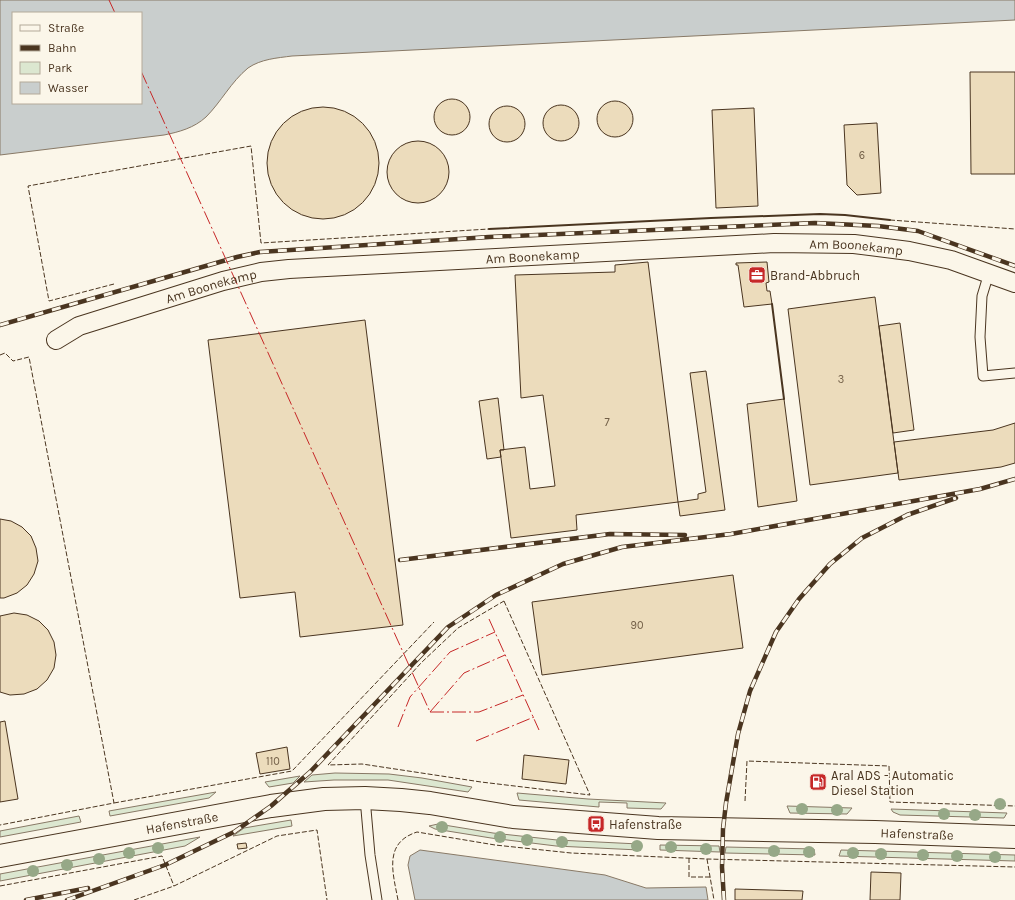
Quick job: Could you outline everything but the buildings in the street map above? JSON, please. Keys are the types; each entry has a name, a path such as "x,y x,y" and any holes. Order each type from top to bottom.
{"street":[{"name":"Am Boonekamp","path":"56,340 79,326 216,283 261,272 289,269 781,243 854,244 909,251 951,260 1015,283"},
{"name":"Hafenstraße","path":"0,856 294,802 324,799 365,798 430,803 513,817 596,824 682,829 861,832 1015,837"}],"lane":[{"path":"989,273 982,296 980,337 983,376 1015,373"},
{"path":"365,798 370,855 377,900"}],"green space":[{"path":"335,773 389,774 472,787 468,792 388,780 334,780 304,782 312,775"},
{"path":"300,776 293,783 269,787 265,782"},
{"path":"216,792 209,798 110,816 109,811"},
{"path":"517,793 588,799 666,803 661,809 627,808 627,803 599,802 599,807 519,800"},
{"path":"787,806 852,808 847,814 790,813"},
{"path":"891,809 1007,813 1004,818 900,815 893,812"},
{"path":"79,816 81,822 0,837 0,831"},
{"path":"291,820 292,826 233,836 244,828"},
{"path":"438,824 493,833 557,840 639,844 639,850 556,846 491,838 435,829 429,826"},
{"path":"200,837 185,846 0,881 0,874"},
{"path":"660,845 719,846 720,852 660,850"},
{"path":"726,847 814,849 815,855 725,853"},
{"path":"841,850 1015,855 1015,861 839,856"}],"water":[{"path":"0,0 1015,0 1015,20 275,58 258,63 248,68 236,79 206,117 201,121 186,129 164,135 0,155"},
{"path":"420,850 605,875 646,888 706,887 708,900 415,900 408,865 410,856"}],"railway":[{"path":"0,325 237,257 260,252 489,237 815,223 878,226 918,231 1015,266"},
{"path":"67,900 165,865 234,832 271,806 310,772 448,627 496,595 563,564 622,547 731,534 980,489 1015,479"},
{"path":"724,900 722,867 723,829 738,734 750,691 776,632 799,599 830,564 862,538 907,515 956,498"},
{"path":"400,560 610,534 685,535"},
{"path":"26,900 88,888"}],"fence":[{"path":"114,284 49,301 28,186 251,146 261,243 489,229"},
{"path":"890,220 1015,229"},
{"path":"0,355 5,353 13,361 29,357 114,803 0,825"},
{"path":"504,601 590,795 481,782 362,764 328,765 421,663 458,628 504,601"},
{"path":"114,803 292,771 434,622"},
{"path":"745,801 747,761 889,766 890,802 1015,806"},
{"path":"134,900 174,886 277,836 317,830 327,900"},
{"path":"398,900 393,870 395,851 399,843 406,837 417,832 495,845 571,853 707,859 1015,867"},
{"path":"0,886 162,856 174,886"},
{"path":"689,858 689,877 710,877"},
{"path":"707,859 714,900"}],"wall":[{"path":"489,229 820,214 890,220"},
{"path":"772,304 784,399"}],"power":[{"path":"109,0 115,12"},
{"path":"142,73 430,712"},
{"path":"489,619 539,730"},
{"path":"398,727 410,697 450,652 495,632"},
{"path":"430,712 464,673 505,655"},
{"path":"430,712 479,712 523,695"},
{"path":"476,741 534,717"}],"place":[{"name":"Brand-Abbruch","path":"757,275"},
{"name":"Aral ADS - Automatic Diesel Station","path":"818,782"},
{"name":"Hafenstraße","path":"596,824"}]}
